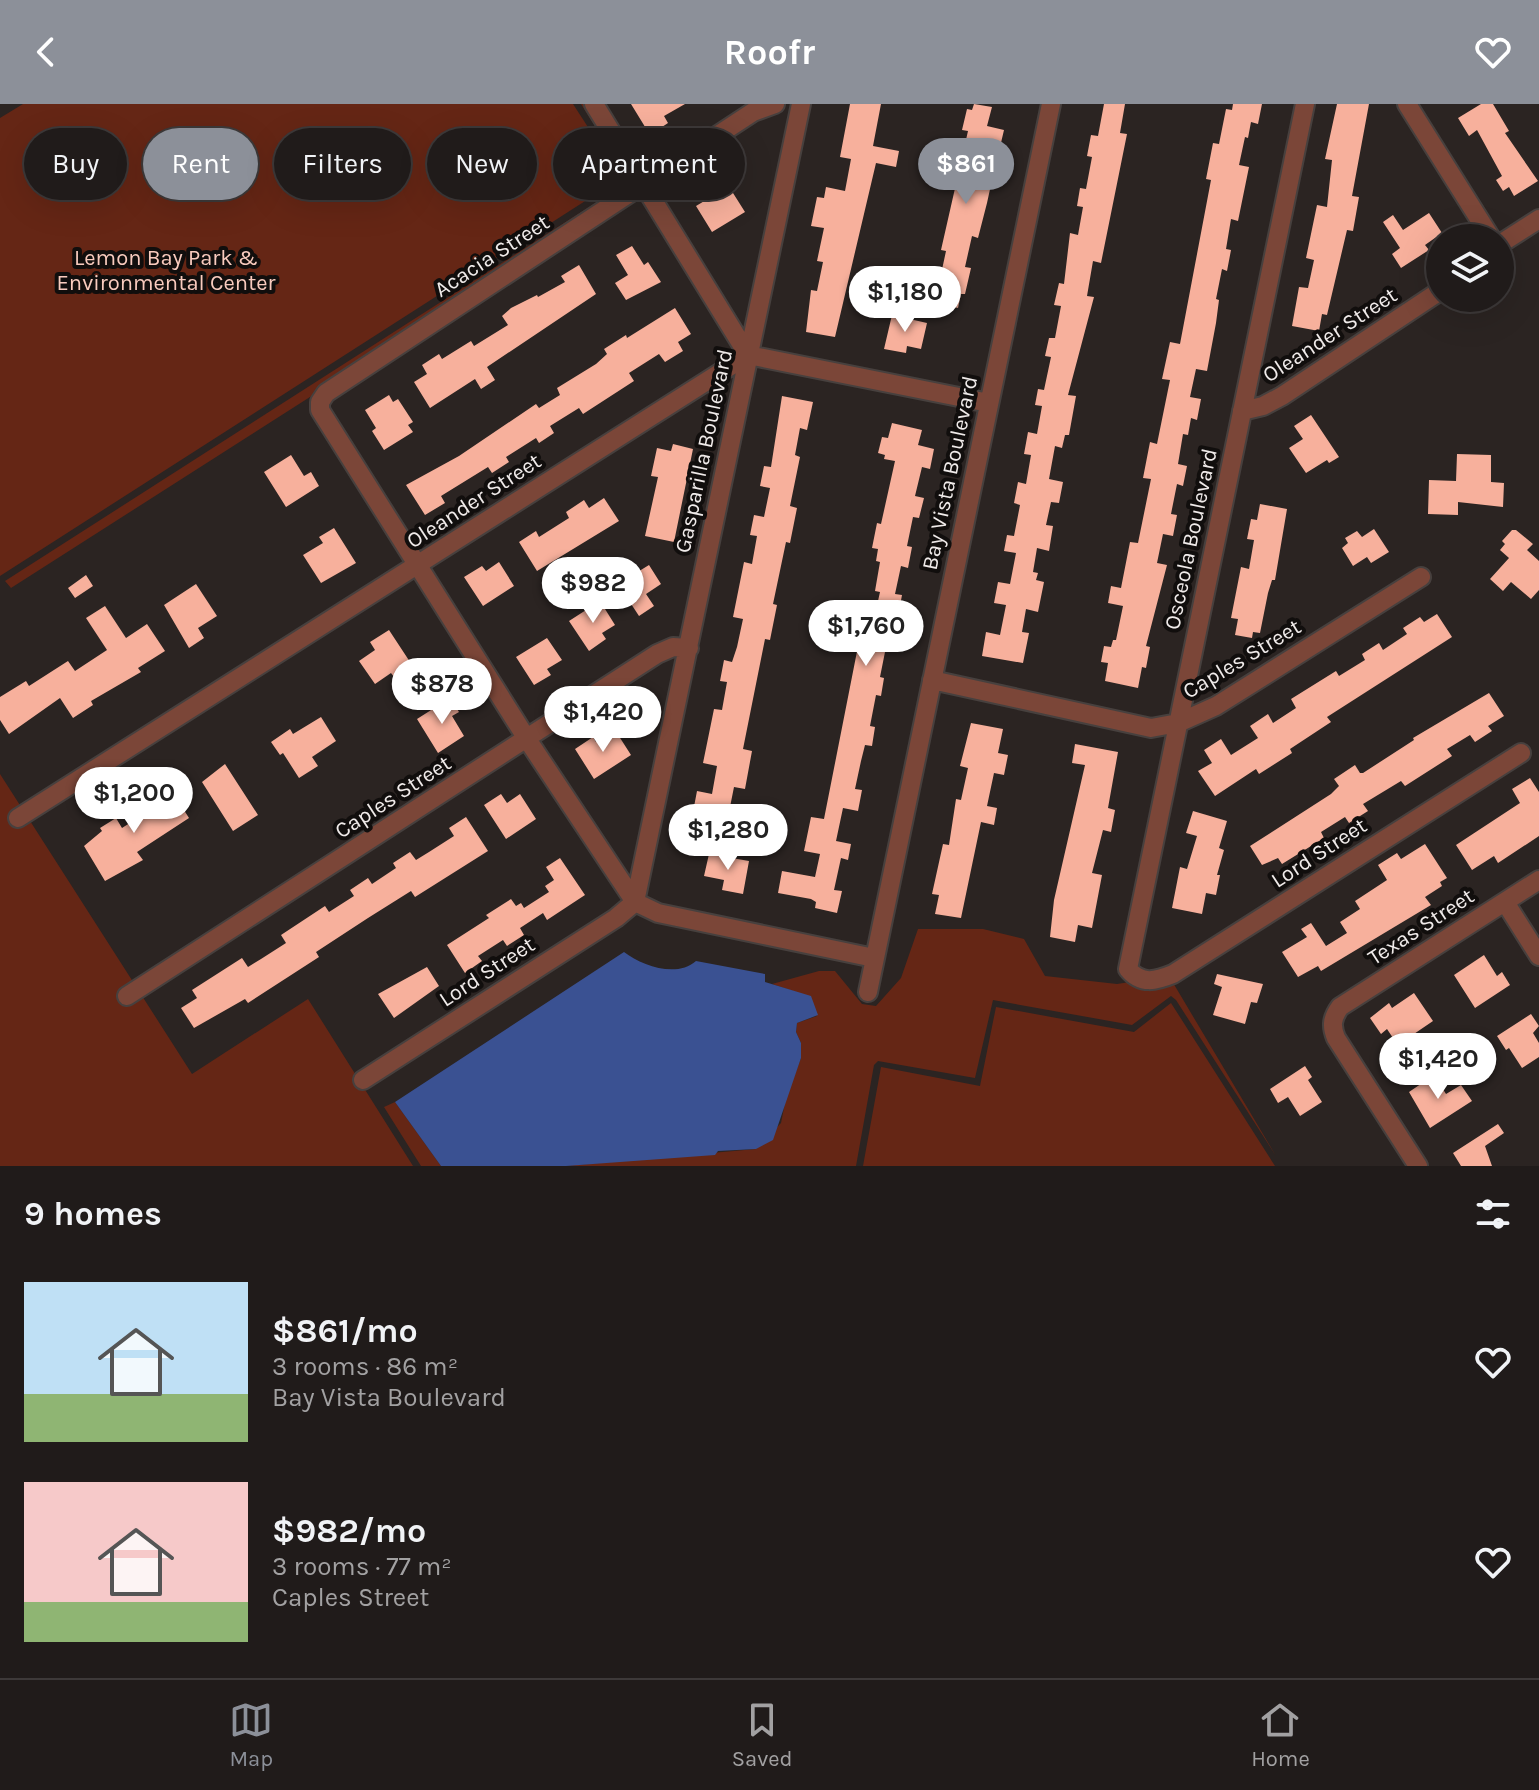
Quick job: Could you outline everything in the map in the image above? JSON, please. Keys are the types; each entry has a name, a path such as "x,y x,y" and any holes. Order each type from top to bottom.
{"street":[{"path":"594,104 609,128"},
{"name":"Acacia Street","path":"729,128 753,112 775,104"},
{"name":"Gasparilla Boulevard","path":"635,902 799,104"},
{"name":"Bay Vista Boulevard","path":"868,992 1051,104"},
{"name":"Osceola Boulevard","path":"1139,979 1128,969 1129,961 1305,104"},
{"path":"1407,104 1482,224"},
{"name":"Acacia Street","path":"417,566 320,410 320,402 326,393 621,200"},
{"path":"653,200 748,355 989,403"},
{"path":"1514,235 1539,219"},
{"name":"Oleander Street","path":"1242,411 1263,406 1282,396 1426,300"},
{"name":"Oleander Street","path":"18,818 748,355"},
{"path":"417,566 635,902 658,913 874,958"},
{"name":"Caples Street","path":"932,680 1151,728 1178,723 1216,706 1421,577"},
{"name":"Caples Street","path":"127,996 657,654 673,647 689,648"},
{"name":"Lord Street","path":"1139,979 1159,980 1183,969 1521,753"},
{"name":"Texas Street","path":"1418,1166 1336,1038 1333,1019 1340,1007 1539,880"},
{"name":"Lord Street","path":"363,1080 616,918 635,902"},
{"path":"1505,902 1539,956"}],"green space":[{"name":"Lemon Bay Park & Environmental Center","path":"23,104 573,104 589,128 553,128 553,200 587,200 0,576 0,118"},
{"path":"581,104 599,104 614,128 596,128"},
{"path":"600,200 618,200 11,588 5,581"},
{"path":"0,774 192,1074 308,999 413,1166 0,1166"},
{"path":"918,929 983,929 1024,939 1045,976 1117,984 1169,976 1276,1156 1171,996 1132,1025 993,1000 975,1078 878,1061 874,1065 856,1166 566,1166 756,1149 781,1123 786,1098 801,1058 797,1023 817,1016 793,991 772,984 819,971 835,971 862,1004 876,1006 901,978"},
{"path":"1171,1003 1275,1166 863,1166 881,1067 980,1086 996,1007 1134,1032"},
{"path":"395,1102 441,1166 421,1166 384,1107"}],"water":[{"path":"624,952 640,962 660,968 679,969 696,961 765,974 765,982 811,996 818,1015 797,1023 801,1058 773,1140 756,1149 718,1151 715,1155 566,1166 441,1166 395,1102"}],"building":[{"path":"631,104 685,104 664,116 668,123 660,128 646,128"},
{"path":"850,104 881,104 873,146 899,151 896,167 876,163 835,337 806,332 811,290 817,291 823,262 817,261 824,228 811,226 817,197 824,198 826,187 845,191 851,159 840,157"},
{"path":"974,104 992,107 987,126 1004,130 1000,147 993,146 985,179 992,180 978,238 972,236 965,267 971,268 958,308 927,301 933,278 940,279 946,251 941,250 968,131 962,130 967,109 972,110"},
{"path":"1104,104 1125,104 1120,133 1127,134 1101,263 1093,261 1087,296 1094,297 1068,395 1076,396 1069,435 1065,435 1062,448 1055,446 1049,479 1063,482 1059,503 1051,502 1046,525 1053,526 1049,551 1037,548 1033,572 1038,573 1036,580 1044,582 1038,612 1026,609 1022,632 1029,633 1023,663 982,656 986,632 1000,635 1006,605 994,603 998,582 1010,584 1016,553 1004,551 1007,535 1014,536 1020,505 1014,503 1018,482 1026,484 1031,455 1024,454 1028,432 1037,434 1042,406 1035,405 1038,389 1044,390 1051,357 1045,356 1049,338 1055,338 1061,306 1054,305 1059,283 1064,284 1070,233 1078,235 1083,207 1077,206 1080,188 1086,189 1092,157 1087,156 1091,135 1098,136"},
{"path":"1233,104 1262,104 1258,124 1251,122 1248,138 1245,137 1239,165 1249,167 1238,221 1231,219 1226,249 1231,250 1227,271 1222,269 1216,299 1219,300 1207,371 1196,369 1190,397 1201,399 1197,420 1191,418 1188,435 1183,434 1178,464 1187,466 1183,486 1177,484 1171,514 1177,515 1173,536 1163,534 1157,563 1167,565 1146,646 1150,647 1146,668 1142,667 1138,688 1105,681 1108,663 1101,662 1104,646 1111,647 1113,640 1116,640 1123,606 1108,603 1111,586 1121,588 1130,542 1138,543 1151,479 1143,478 1150,442 1157,444 1170,380 1162,379 1170,342 1180,344 1211,180 1206,179 1213,143 1219,144 1226,109 1232,110"},
{"path":"1337,104 1369,104 1352,196 1359,197 1353,231 1347,230 1327,315 1322,314 1319,331 1292,326 1299,287 1308,288 1314,260 1306,258 1317,205 1327,207 1332,160 1325,159"},
{"path":"1481,104 1493,104 1509,131 1505,133 1538,181 1514,196 1509,187 1503,191 1496,180 1502,176 1477,130 1469,136 1458,118"},
{"path":"706,200 737,200 745,212 712,232 696,206"},
{"path":"1429,213 1436,224 1426,224 1426,252 1401,268 1392,254 1400,248 1383,222 1393,215 1403,230"},
{"path":"632,246 644,265 648,262 661,282 626,300 615,283 628,275 616,255"},
{"path":"579,265 596,294 487,367 495,380 481,389 475,379 430,408 414,382 427,374 422,365 439,354 442,359 471,341 474,346 508,325 502,316 511,308 565,282 561,276"},
{"path":"675,308 691,334 678,342 683,351 665,362 659,354 629,373 634,381 583,414 579,408 550,426 554,433 539,443 536,438 506,457 509,462 492,473 488,467 441,496 445,503 425,515 406,485 459,456 536,404 539,408 560,395 557,388 596,364 607,354 604,349"},
{"path":"892,315 927,323 921,349 907,346 906,353 884,349"},
{"path":"389,395 393,402 398,399 413,422 408,425 413,432 384,450 372,431 376,428 365,410"},
{"path":"782,396 813,402 807,430 800,428 795,455 800,457 790,506 797,508 790,543 786,542 773,604 777,605 770,640 765,639 743,749 752,751 745,789 734,787 726,827 720,825 718,833 697,828 700,813 693,812 697,791 712,794 717,766 703,763 714,709 722,710 727,682 720,681 724,660 732,662 737,647 743,619 733,617 744,562 752,564 757,536 750,535 754,515 764,517 770,488 760,486 764,466 771,467"},
{"path":"1311,415 1339,457 1329,463 1327,460 1306,473 1289,448 1303,439 1294,426"},
{"path":"892,423 922,430 918,445 934,449 930,469 922,467 915,496 924,498 919,518 913,517 907,546 912,547 908,568 901,566 895,594 902,595 892,648 886,647 880,677 884,678 881,696 876,695 870,726 875,727 872,746 865,745 855,789 862,790 858,811 843,808 836,841 851,844 848,860 841,858 834,890 842,891 837,913 815,908 816,902 811,899 778,893 782,871 815,877 820,854 804,851 811,817 824,819 862,626 872,628 880,592 875,591 880,562 876,561 878,549 872,548 877,523 881,524 895,461 884,459 885,455 878,453 882,437 888,438"},
{"path":"673,444 693,449 674,542 645,536 658,477 651,476 657,448 671,451"},
{"path":"1457,454 1491,455 1491,482 1504,483 1503,507 1458,502 1458,515 1428,514 1429,480 1456,481"},
{"path":"291,455 304,476 311,472 319,486 286,507 264,472"},
{"path":"604,498 619,521 537,571 519,542 536,531 539,537 569,518 566,512 584,500 589,508"},
{"path":"1260,504 1287,509 1275,580 1272,580 1268,593 1260,633 1253,632 1252,638 1235,635 1238,619 1231,618 1241,567 1249,569 1254,540 1247,539 1251,519 1257,520"},
{"path":"334,528 356,563 321,583 303,555 323,543 319,537"},
{"path":"1374,529 1389,552 1371,563 1367,557 1353,566 1342,548 1348,543 1345,538 1357,531 1362,537"},
{"path":"1512,530 1533,544 1527,550 1539,561 1539,590 1531,599 1511,582 1503,591 1490,579 1509,558 1500,550 1505,544 1502,541"},
{"path":"499,562 514,586 483,606 464,577 482,566 486,571"},
{"path":"649,565 661,584 646,594 654,606 639,616 618,584"},
{"path":"86,575 93,586 75,598 68,588"},
{"path":"196,584 217,616 198,628 204,638 189,648 164,605"},
{"path":"600,601 615,625 602,633 606,639 589,651 569,621"},
{"path":"105,606 126,638 147,624 165,651 138,668 141,672 91,701 93,705 73,718 60,698 9,734 0,720 0,697 26,681 29,686 68,661 75,671 107,650 86,618"},
{"path":"1437,614 1452,637 1327,717 1331,722 1290,749 1292,753 1259,774 1256,769 1215,796 1198,771 1212,763 1204,750 1221,739 1231,755 1258,738 1250,726 1268,714 1273,723 1296,708 1291,699 1336,671 1339,676 1365,660 1362,654 1379,643 1383,650 1407,634 1403,628 1420,617 1424,622"},
{"path":"389,630 412,665 394,677 391,673 375,684 359,661 375,650 370,642"},
{"path":"547,638 562,660 547,669 551,675 534,685 516,657"},
{"path":"1489,693 1504,716 1488,726 1492,731 1475,742 1470,735 1447,749 1452,756 1405,786 1401,781 1363,804 1368,811 1349,823 1345,817 1321,832 1324,838 1282,864 1278,858 1262,865 1250,846 1331,794 1339,786 1334,779 1355,765 1363,773 1413,738"},
{"path":"450,698 459,712 452,716 464,736 438,753 417,719"},
{"path":"321,717 336,741 312,757 318,766 299,778 283,753 280,755 271,742 290,729 293,734"},
{"path":"971,723 1003,729 998,753 1008,755 1004,775 994,773 987,806 997,808 994,825 981,822 961,918 935,914 939,895 932,894 943,844 949,845 956,799 961,800 968,768 960,766"},
{"path":"615,730 631,755 594,779 575,749 593,737 596,742"},
{"path":"1075,744 1118,752 1108,808 1115,810 1111,832 1103,830 1092,873 1102,875 1092,928 1078,925 1075,942 1050,937 1054,900 1085,765 1072,763"},
{"path":"225,764 258,815 233,831 202,782"},
{"path":"1530,778 1539,792 1539,836 1498,863 1494,856 1472,870 1456,845 1520,803 1512,789"},
{"path":"168,785 189,818 137,852 143,860 105,881 84,846 102,831 100,828 116,818 122,828 159,804 153,795"},
{"path":"501,794 507,803 520,794 536,819 506,839 484,805"},
{"path":"1193,811 1227,821 1219,848 1224,850 1217,875 1220,875 1216,895 1206,893 1202,914 1172,908 1180,867 1187,869 1197,836 1186,833"},
{"path":"466,817 488,851 415,897 411,891 368,918 316,952 319,957 248,1003 245,999 194,1028 181,1008 197,998 192,990 242,958 248,967 261,959 286,943 281,935 325,906 329,912 354,896 350,890 368,878 372,884 396,868 393,863 410,852 416,860 454,836 449,828"},
{"path":"1425,844 1447,878 1440,882 1442,886 1425,897 1431,905 1321,971 1318,966 1298,977 1282,952 1307,937 1301,929 1311,923 1326,946 1347,933 1340,922 1360,909 1355,901 1387,880 1378,865 1397,853 1401,859"},
{"path":"709,854 749,861 743,894 722,890 724,880 704,876"},
{"path":"560,858 585,895 547,920 543,913 520,928 524,935 507,946 503,940 478,956 482,961 465,973 447,945 489,918 486,915 511,899 516,906 521,903 524,908 549,892 545,886 554,880 546,867"},
{"path":"1484,955 1497,976 1502,972 1510,985 1475,1008 1454,975"},
{"path":"427,967 439,986 394,1018 378,994"},
{"path":"1217,974 1263,984 1257,1003 1251,1002 1245,1024 1213,1015 1222,987 1214,984"},
{"path":"1414,993 1433,1021 1411,1036 1420,1050 1407,1059 1387,1029 1381,1034 1370,1018 1389,1003 1392,1008"},
{"path":"1531,1014 1539,1026 1533,1033 1539,1043 1539,1057 1522,1068 1497,1036"},
{"path":"1305,1066 1312,1077 1308,1080 1322,1102 1300,1116 1288,1097 1278,1103 1270,1089"},
{"path":"1434,1075 1446,1094 1461,1085 1472,1101 1430,1128 1409,1092"},
{"path":"1498,1124 1504,1133 1485,1146 1492,1166 1461,1166 1453,1153"}]}
